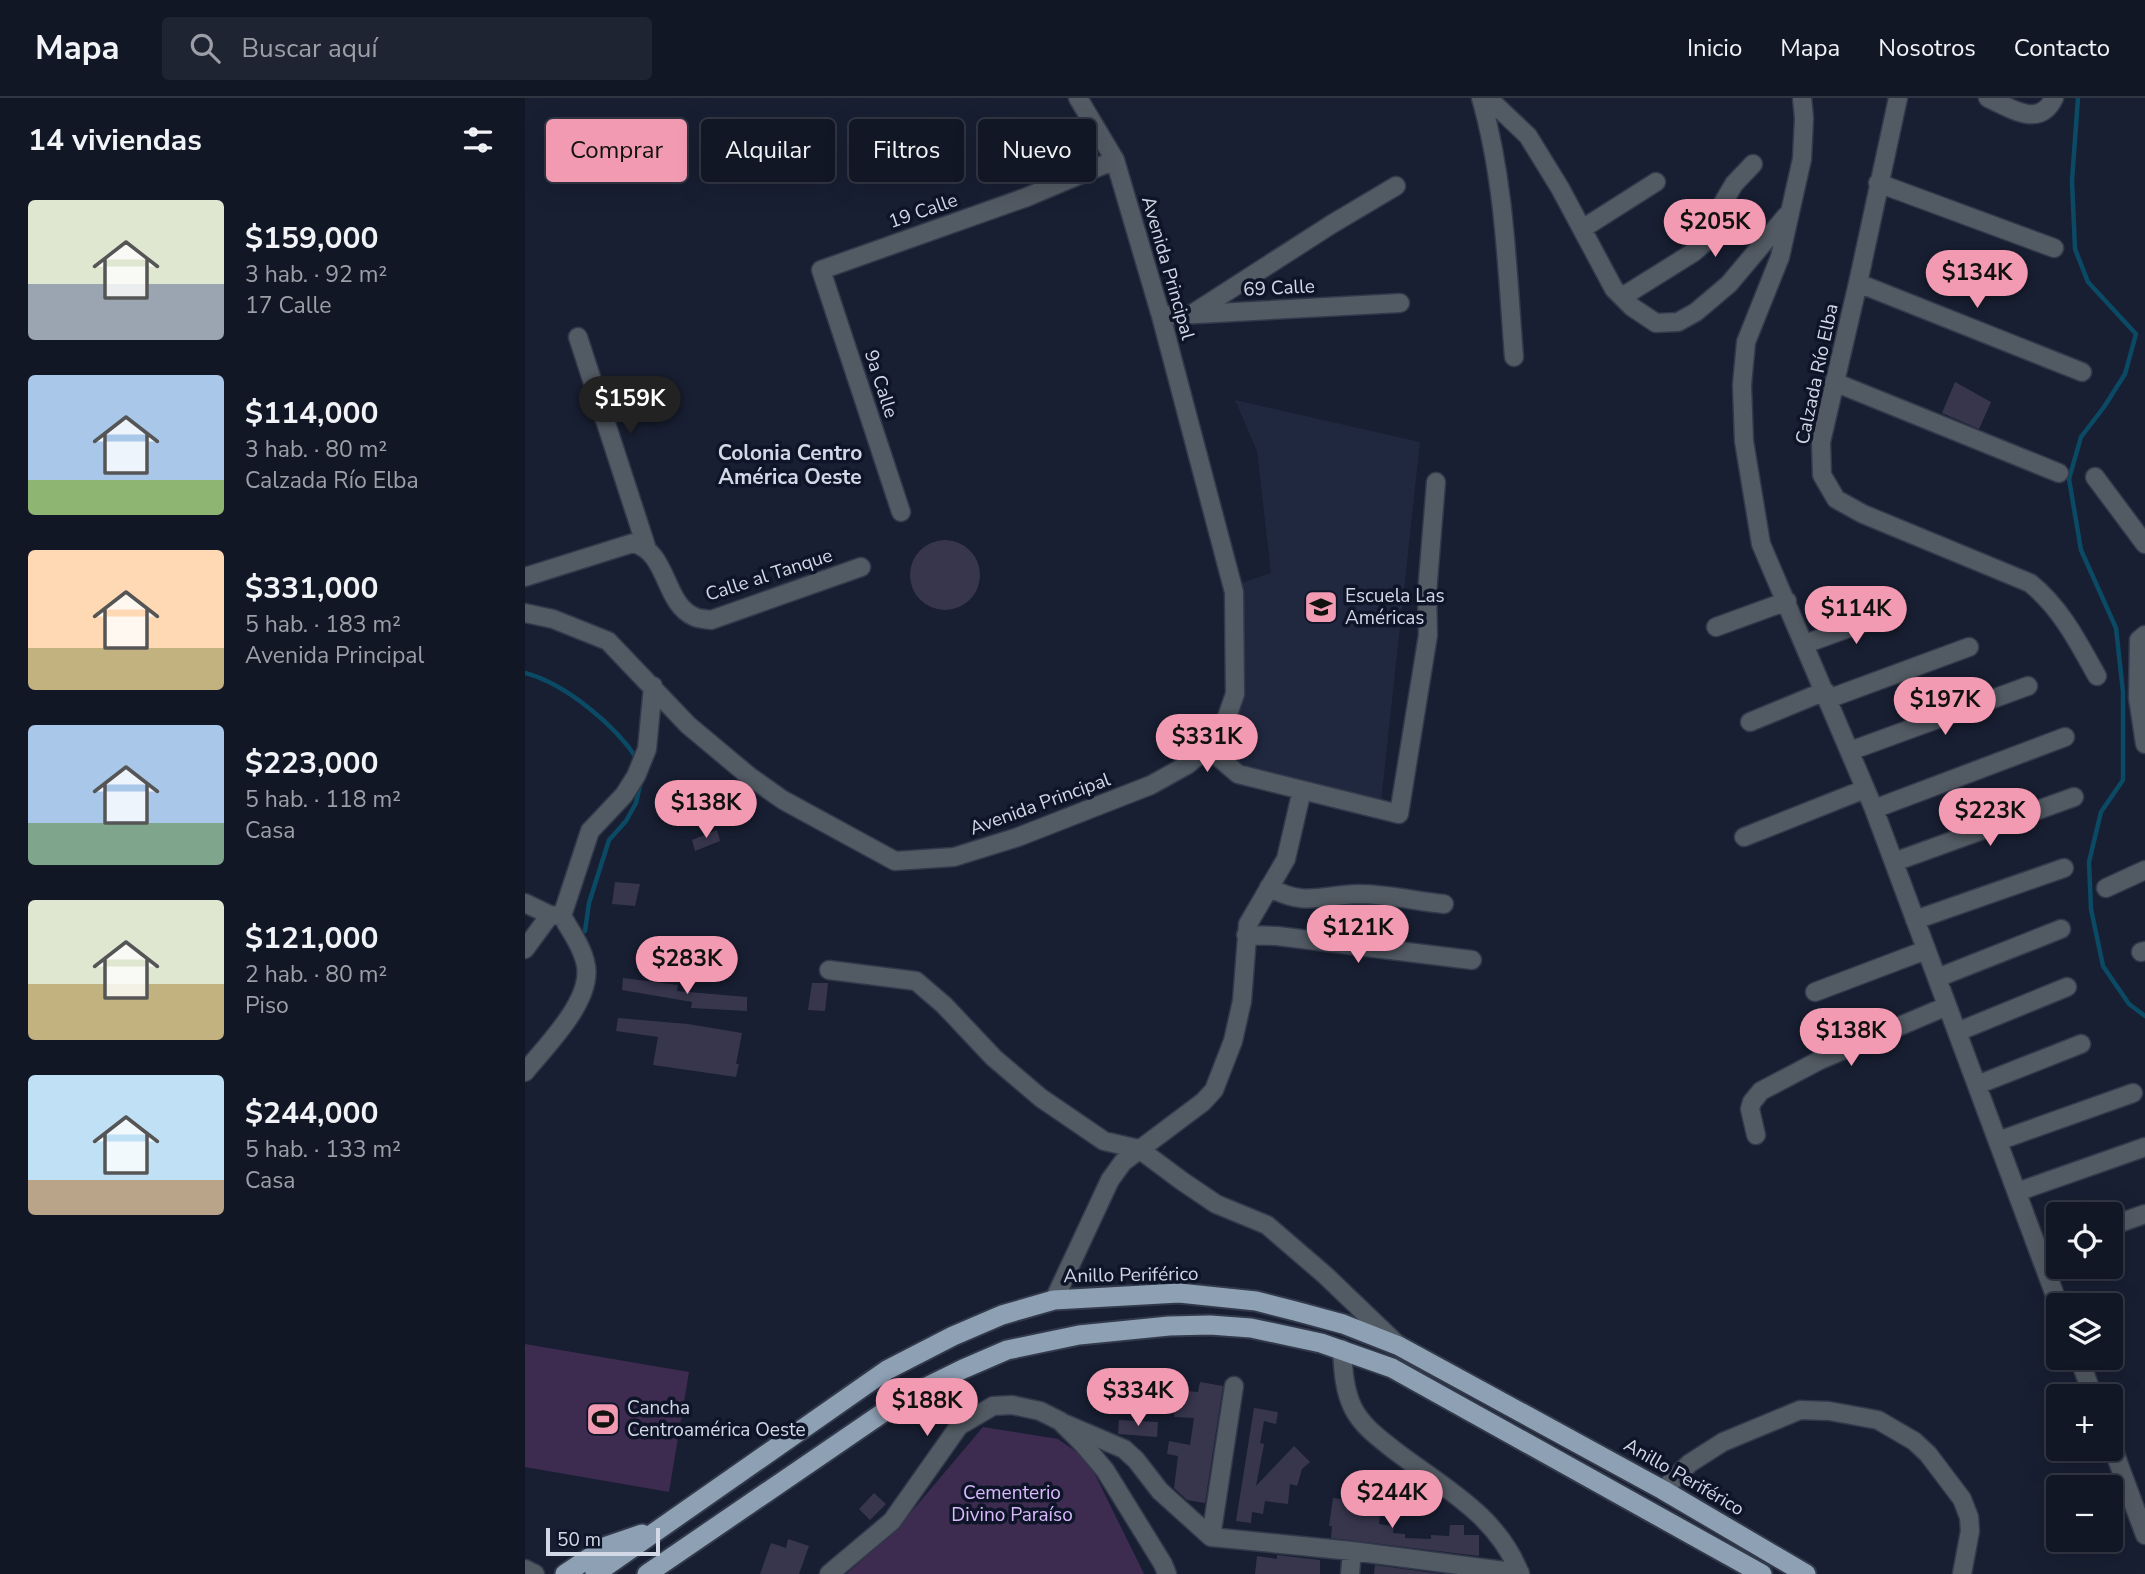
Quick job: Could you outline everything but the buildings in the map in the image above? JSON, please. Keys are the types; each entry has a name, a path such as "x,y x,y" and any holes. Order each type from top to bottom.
{"highway":[{"name":"Anillo Periférico","path":"595,1574 887,1370 953,1336 1002,1315 1054,1300 1179,1293 1256,1301 1343,1324 1399,1346 1663,1490 1805,1574"},
{"path":"647,1574 906,1397 963,1369 1007,1350 1079,1335 1169,1326 1210,1325 1251,1328 1342,1349 1392,1368 1762,1574"},
{"path":"565,1574 607,1546 663,1526"},
{"path":"660,1574 688,1545"}],"street":[{"name":"Avenida Principal","path":"525,613 553,619 608,641 653,685 688,725 749,776 783,800 895,861 954,858 1019,837 1151,785 1187,765 1209,747 1221,734 1235,694 1234,592 1161,316 1115,160 1078,98"},
{"path":"1481,98 1498,173 1514,357"},
{"path":"1802,98 1803,159 1780,257 1746,342 1742,386 1744,442 1761,544 1874,809 2054,1293"},
{"name":"Calzada Río Elba","path":"1898,98 1821,442 1822,475 1836,499 1863,514 2029,583 2048,598 2067,623 2098,676"},
{"path":"1988,98 2031,116 2044,112 2054,98"},
{"path":"1495,101 1528,136 1560,188 1614,289 1632,307 1656,323 1678,322 1696,312 1728,284 1790,212"},
{"name":"19 Calle","path":"821,270 1027,197 1115,160"},
{"path":"1622,296 1694,253 1711,237 1723,203 1734,184 1753,164"},
{"path":"1582,229 1656,181"},
{"path":"1878,183 2054,248"},
{"path":"1192,314 1396,186"},
{"name":"9a Calle","path":"821,270 901,512"},
{"path":"1858,283 2082,372"},
{"name":"69 Calle","path":"1161,316 1400,303"},
{"name":"Calle al Tanque","path":"578,337 646,546 682,608 694,617 711,620 861,567"},
{"path":"1834,382 2059,473"},
{"path":"2095,477 2145,544"},
{"path":"1209,747 1238,774 1399,814 1428,635 1427,593 1436,482"},
{"path":"525,578 633,543 646,546"},
{"path":"1716,627 1787,601"},
{"path":"1805,644 1895,611"},
{"path":"2145,635 2139,640 2138,698 2145,744"},
{"path":"1749,722 1969,648"},
{"path":"525,949 556,916 590,831 624,795 636,776 647,749 653,685"},
{"path":"1850,751 2028,686"},
{"path":"1874,809 2065,737"},
{"path":"1744,837 1865,789"},
{"path":"1054,1300 1110,1180 1123,1162 1203,1102 1214,1090 1233,1041 1242,1001 1247,967 1248,924 1286,859 1302,790"},
{"path":"1893,862 2074,797"},
{"path":"1915,920 2064,868"},
{"path":"2106,888 2145,870"},
{"path":"1269,887 1279,894 1310,900 1359,894 1444,904"},
{"path":"525,903 556,916 575,937 585,962 585,990 562,1026 525,1072"},
{"path":"1937,978 2061,929"},
{"path":"1246,935 1277,936 1472,960"},
{"path":"1815,992 1926,950"},
{"path":"829,970 916,981 944,1005 994,1058 1041,1098 1104,1141 1139,1149 1216,1203 1266,1225 1325,1275 1399,1346"},
{"path":"1957,1032 2067,987"},
{"path":"1756,1135 1750,1109 1761,1091 1820,1060 1947,1006"},
{"path":"1977,1085 2081,1044"},
{"path":"1998,1141 2133,1093"},
{"path":"2017,1192 2145,1147"},
{"path":"2123,1222 2145,1214"},
{"path":"2039,1251 2046,1248"},
{"path":"1342,1349 1344,1378 1353,1408 1372,1433 1471,1505 1509,1550 1520,1574"},
{"path":"1211,1537 1234,1386"},
{"path":"829,1574 892,1521 959,1426 993,1406 1012,1405 1040,1411 1124,1449 1160,1491 1211,1537 1352,1551 1520,1574"},
{"path":"1663,1490 1690,1463 1723,1442 1800,1410 1829,1411 1878,1420 1914,1441 1928,1454 1962,1499 1969,1517 1970,1531 1962,1574"},
{"path":"1060,1421 1105,1470 1163,1563 1167,1574"},
{"path":"2118,1461 2145,1535"},
{"path":"1350,1574 1352,1551"},
{"path":"525,1569 535,1574"}],"shaded area":[{"name":"Escuela Las Américas","path":"1235,400 1420,442 1381,802 1241,770 1217,749 1229,737 1238,584 1271,573 1257,451"}],"green space":[{"name":"Cancha Centroamérica Oeste","path":"525,1344 689,1372 669,1492 525,1467"},
{"name":"Cementerio Divino Paraíso","path":"983,1427 1058,1439 1088,1460 1144,1574 846,1574 896,1530"}],"waterway":[{"path":"2078,98 2072,181 2075,249 2088,282 2136,334 2125,374 2081,437 2069,479 2081,550 2116,628 2123,692 2123,780 2101,812 2089,862 2091,909 2103,966 2129,1004 2145,1016"},
{"path":"525,673 541,678 573,696 603,720 638,760"},
{"path":"585,931 589,903 609,840 626,821 636,803 641,781"}],"place":[{"name":"Escuela Las Américas","path":"1321,607"},
{"name":"Cancha Centroamérica Oeste","path":"603,1419"}],"district":[{"name":"Colonia Centro América Oeste","path":"790,465"}]}
